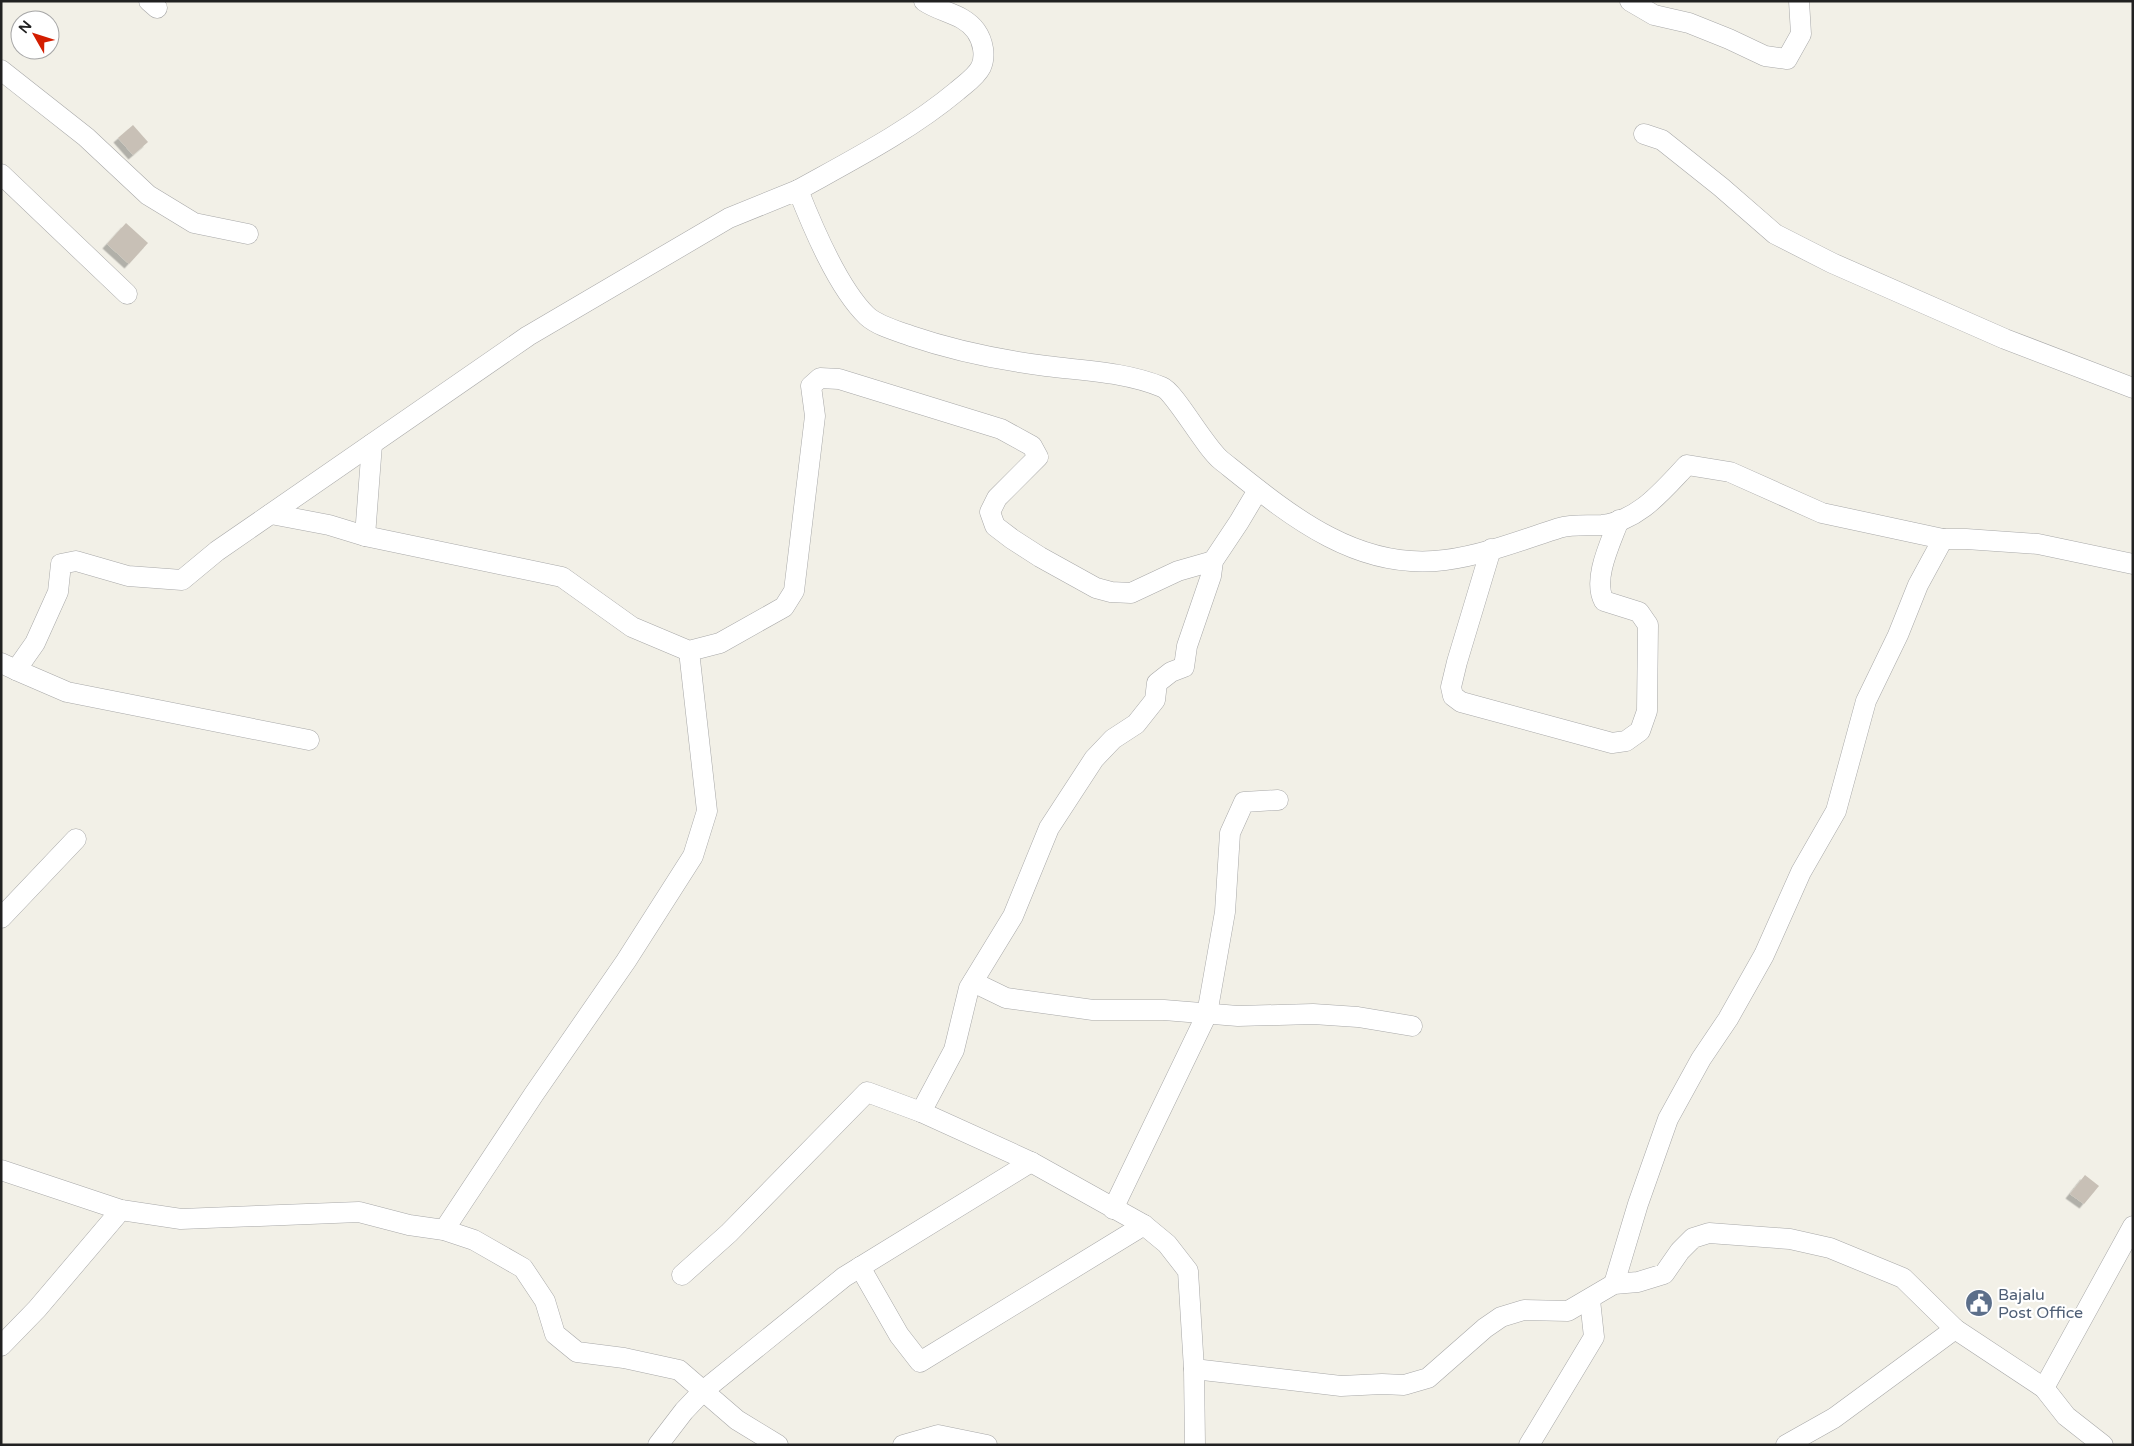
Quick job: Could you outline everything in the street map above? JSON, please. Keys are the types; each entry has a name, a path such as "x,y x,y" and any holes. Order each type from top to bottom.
{"street":[{"path":"309,740 67,692 8,666 35,643 58,592 61,564 76,561 128,576 182,580 217,551 528,336 729,218 798,190 865,153 938,107 973,78 981,66 984,55 982,43 966,20 933,8 924,1"},
{"path":"1630,1 1654,15 1689,23 1729,38 1765,56 1787,59 1801,34 1799,1"},
{"path":"1,70 86,137 148,195 194,223 248,234"},
{"path":"1644,134 1662,140 1721,187 1775,234 1832,263 2005,338 2133,388"},
{"path":"1,174 127,294"},
{"path":"798,190 815,234 851,297 869,318 891,329 941,347 1048,366 1122,374 1166,388 1215,456 1299,520 1358,551 1406,562 1445,560 1491,549 1569,526 1604,524 1631,517 1658,496 1687,464 1730,472 1822,513 1942,539 2038,544 2133,564"},
{"path":"271,514 329,525 365,536 562,577 632,627 689,651 720,643 784,607 794,591 815,416 811,386 820,378 839,378 1000,428 1032,446 1038,457 997,498 990,512 995,526 1040,557 1096,588 1130,593 1178,571 1213,561"},
{"path":"365,536 372,444"},
{"path":"921,1112 954,1050 969,988 1013,916 1049,828 1094,758 1113,739 1136,724 1155,700 1158,683 1171,672 1184,667 1188,646 1211,576 1213,561 1258,490"},
{"path":"1491,549 1457,662 1451,687 1453,696 1461,702 1612,743 1626,741 1640,731 1647,711 1648,625 1639,612 1604,602 1599,592 1600,576 1619,520"},
{"path":"1614,1284 1638,1204 1668,1119 1701,1059 1728,1019 1764,954 1801,872 1836,812 1866,702 1898,635 1918,585 1942,539"},
{"path":"444,1230 534,1094 626,961 693,856 707,811 689,651"},
{"path":"1113,1209 1207,1014 1225,912 1230,833 1244,802 1278,800"},
{"path":"1,918 76,839"},
{"path":"973,982 1006,998 1045,1005 1093,1010 1164,1010 1238,1016 1313,1014 1358,1016 1412,1026"},
{"path":"682,1275 729,1233 866,1092 921,1112 1031,1162 1144,1225 1167,1244 1188,1271 1194,1369 1194,1445"},
{"path":"658,1445 702,1391 844,1277 1031,1162"},
{"path":"1,1170 121,1210 181,1219 359,1212 409,1225 444,1230 474,1240 523,1268 545,1301 555,1334 577,1352 624,1358 679,1370 737,1420 778,1445"},
{"path":"1,1346 37,1309 121,1210"},
{"path":"860,1267 899,1335 920,1362 1144,1225"},
{"path":"2044,1388 2133,1226"},
{"path":"1194,1369 1341,1386 1404,1385 1428,1378 1501,1316 1524,1310 1568,1311 1590,1300 1614,1284 1638,1282 1664,1274 1686,1244 1693,1238 1708,1233 1790,1239 1830,1248 1903,1278 1955,1329 2044,1388 2066,1416 2103,1445"},
{"path":"1529,1445 1594,1337 1590,1300"},
{"path":"1786,1445 1834,1418 1955,1329"},
{"path":"908,1444 938,1435 987,1445"}],"building":[{"path":"133,125 148,142 133,155 118,138"},
{"path":"126,223 148,243 129,264 107,244"},
{"path":"2085,1175 2099,1186 2084,1204 2070,1194"}],"place":[{"name":"Bajalu Post Office","path":"1979,1303"}]}
